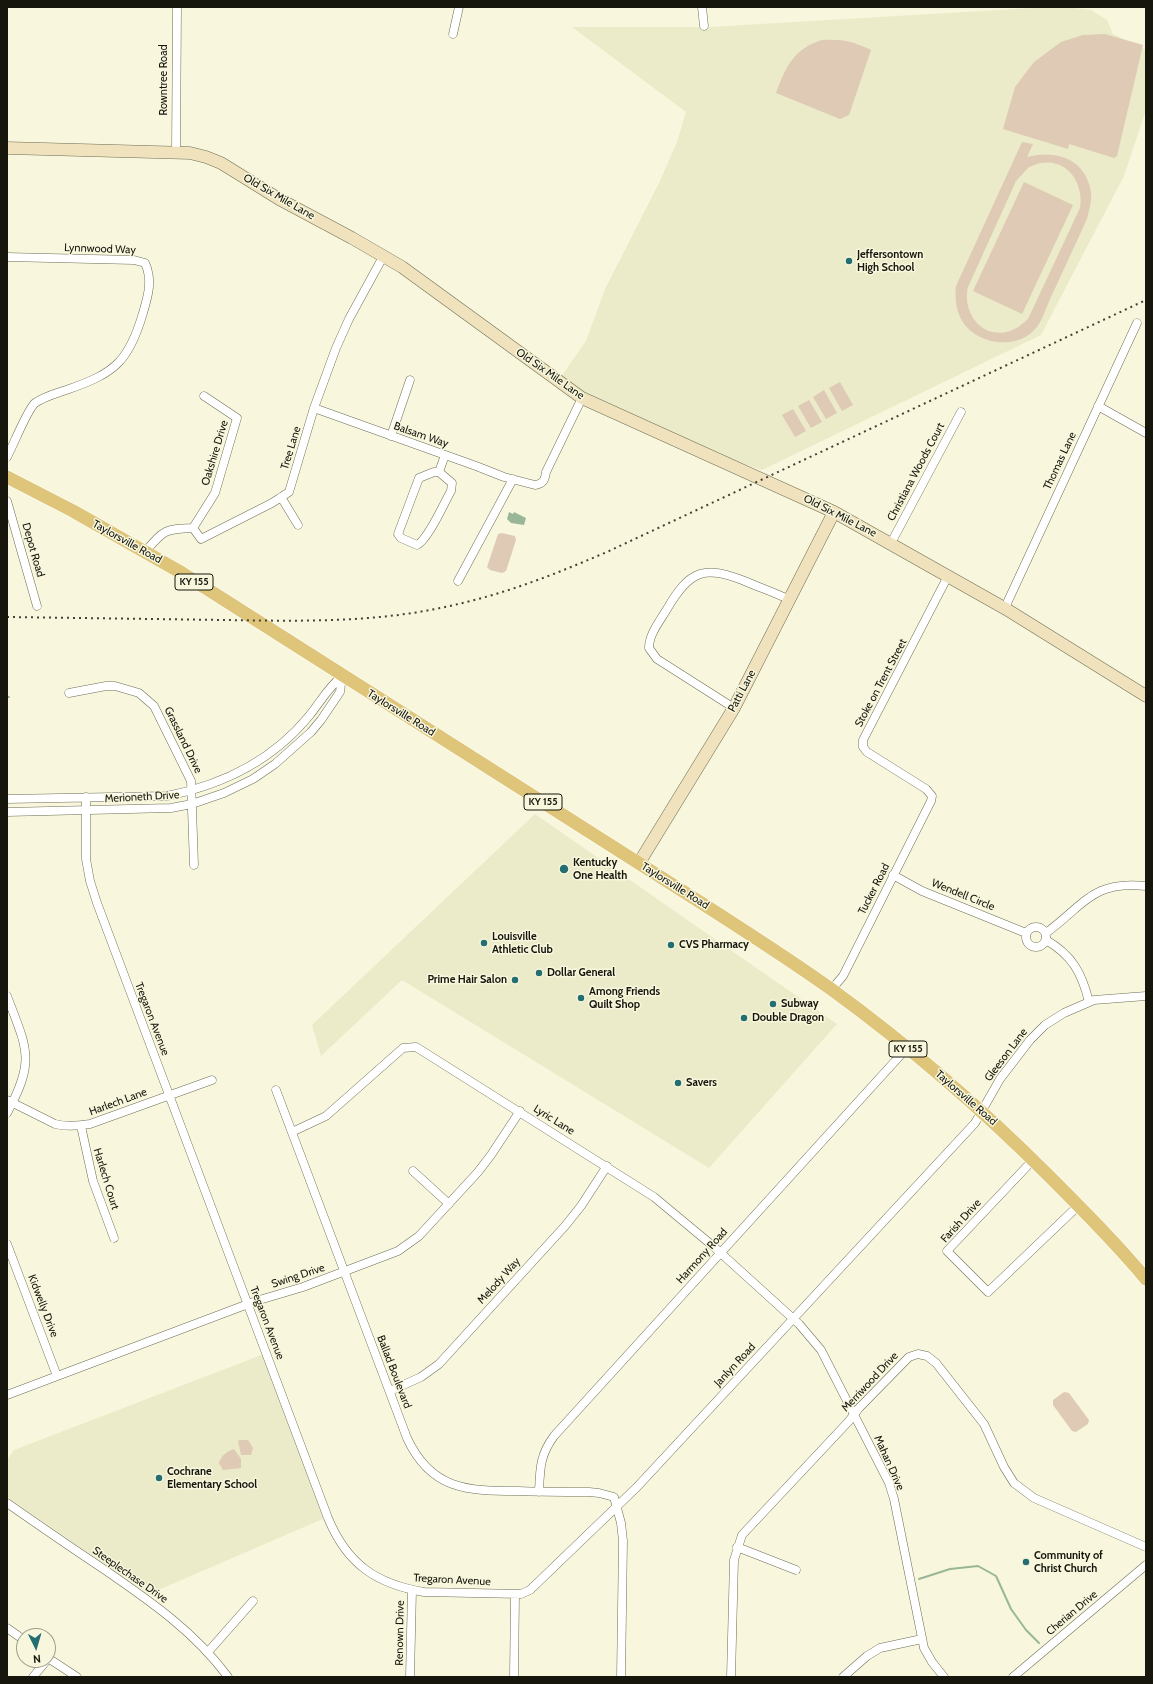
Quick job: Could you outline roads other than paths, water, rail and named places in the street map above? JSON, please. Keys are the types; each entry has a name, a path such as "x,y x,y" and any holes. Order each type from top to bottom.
{"main road":[{"name":"Taylorsville Road","path":"7,477 73,511 182,573 763,942 831,990 907,1048 982,1110 1079,1206 1146,1279"}],"street":[{"name":"Rowntree Road","path":"176,152 177,7"},
{"path":"453,34 459,7"},
{"path":"702,7 704,26"},
{"name":"Old Six Mile Lane","path":"7,148 176,152 197,154 221,163 278,200 384,255 420,279 582,398 834,512 1006,609 1146,696"},
{"name":"Tree Lane","path":"193,528 200,539 289,492 314,408 336,348 349,319 384,255"},
{"name":"Lynnwood Way","path":"7,257 134,260 144,263 150,283 149,295 135,340 125,356 116,366 100,377 34,404 7,457"},
{"name":"Thomas Lane","path":"1006,609 1008,601 1032,548 1136,323"},
{"path":"391,436 410,380"},
{"name":"Oakshire Drive","path":"193,528 215,493 237,418 204,396"},
{"name":"Balsam Way","path":"314,408 444,455 535,485 543,482 582,398"},
{"path":"1098,406 1146,432"},
{"name":"Christiana Woods Court","path":"891,543 961,412"},
{"path":"439,472 444,455"},
{"path":"434,472 439,472 452,483 451,491 422,543 417,545 410,543 401,538 398,534 418,478 434,472"},
{"path":"458,581 517,480"},
{"path":"281,497 298,525"},
{"name":"Depot Road","path":"7,501 37,606"},
{"name":"Patti Lane","path":"639,863 734,708 834,512"},
{"path":"145,552 159,536 170,529 193,528"},
{"path":"734,708 657,659 649,648 651,637 676,593 689,579 708,572 723,573 790,600"},
{"name":"Stoke on Trent Street","path":"932,796 926,789 867,752 863,744 863,740 948,576"},
{"path":"7,799 168,796 192,791 233,775 274,750 309,716 330,686 342,676"},
{"name":"Merioneth Drive","path":"7,812 171,808 192,804 217,795 253,779 275,764 299,743 315,727 340,692 342,676"},
{"name":"Grassland Drive","path":"69,693 106,686 115,686 132,690 144,697 154,706 191,781 194,865"},
{"name":"Tucker Road","path":"831,990 843,976 893,875 930,805 932,796"},
{"name":"Tregaron Avenue","path":"86,797 86,859 90,881 328,1518 339,1540 354,1560 378,1578 400,1587 424,1592 523,1594 530,1590 617,1506"},
{"name":"Wendell Circle","path":"893,875 922,891 1026,933 1026,940 1031,946 1041,945 1046,937"},
{"path":"1046,937 1084,901 1105,889 1126,884 1146,886"},
{"path":"1026,933 1030,928 1036,926 1042,928 1046,937 1073,963 1082,977 1089,1002"},
{"path":"7,996 24,1042 26,1056 23,1080 10,1102 7,1113"},
{"name":"Gleeson Lane","path":"982,1110 1000,1079 1037,1033 1054,1018 1094,1000 1146,996"},
{"name":"Lyric Lane","path":"292,1132 326,1116 399,1051 410,1046 420,1049 654,1197 720,1253 793,1319"},
{"name":"Harmony Road","path":"539,1492 540,1468 543,1454 554,1436 907,1048"},
{"name":"Harlech Lane","path":"10,1102 55,1124 63,1126 80,1126 90,1124 212,1080"},
{"name":"Ballad Boulevard","path":"276,1090 412,1450 423,1464 437,1476 455,1486 473,1490 599,1493 614,1497 617,1506"},
{"name":"Janlyn Road","path":"617,1506 637,1487 975,1123 982,1110"},
{"name":"Swing Drive","path":"7,1395 248,1304 289,1292 398,1251 412,1242 449,1204 491,1155 520,1111"},
{"name":"Harlech Court","path":"80,1126 93,1181 114,1238"},
{"name":"Farish Drive","path":"1033,1160 947,1251 988,1292 1079,1206"},
{"name":"Melody Way","path":"390,1391 421,1378 439,1364 565,1226 581,1206 607,1166"},
{"path":"413,1171 449,1204"},
{"name":"Kidwelly Drive","path":"7,1244 58,1376"},
{"name":"Mahan Drive","path":"793,1319 821,1350 884,1472 892,1494 926,1653 944,1677"},
{"name":"Merriwood Drive","path":"731,1677 734,1560 742,1535 909,1357 918,1354 927,1356 936,1363 984,1424 1010,1478 1019,1489 1034,1498 1146,1547"},
{"name":"Steeplechase Drive","path":"7,1503 134,1590 172,1618 208,1652 228,1677"},
{"path":"617,1506 624,1541 621,1677"},
{"path":"737,1547 796,1570"},
{"name":"Cherian Drive","path":"1013,1677 1146,1566"},
{"name":"Renown Drive","path":"410,1677 412,1590"},
{"path":"514,1677 515,1594"},
{"path":"208,1652 253,1601"},
{"path":"7,1628 16,1634"},
{"path":"843,1677 867,1656 880,1648 922,1639"},
{"path":"56,1663 77,1677"},
{"path":"33,1677 40,1668"}],"waterway":[{"path":"919,1579 950,1569 978,1566 996,1576 1011,1609 1026,1630 1039,1643"}],"railway":[{"path":"7,617 277,621 359,619 413,613 484,597 526,584 609,551 1146,300"}],"place":[{"name":"Jeffersontown High School","path":"849,261"},
{"name":"Kentucky One Health","path":"564,869"},
{"name":"Louisville Athletic Club","path":"484,943"},
{"name":"CVS Pharmacy","path":"671,945"},
{"name":"Dollar General","path":"539,973"},
{"name":"Prime Hair Salon","path":"515,980"},
{"name":"Among Friends Quilt Shop","path":"581,998"},
{"name":"Subway","path":"773,1004"},
{"name":"Double Dragon","path":"744,1018"},
{"name":"Savers","path":"678,1083"},
{"name":"Cochrane Elementary School","path":"159,1478"},
{"name":"Community of Christ Church","path":"1026,1562"}]}
